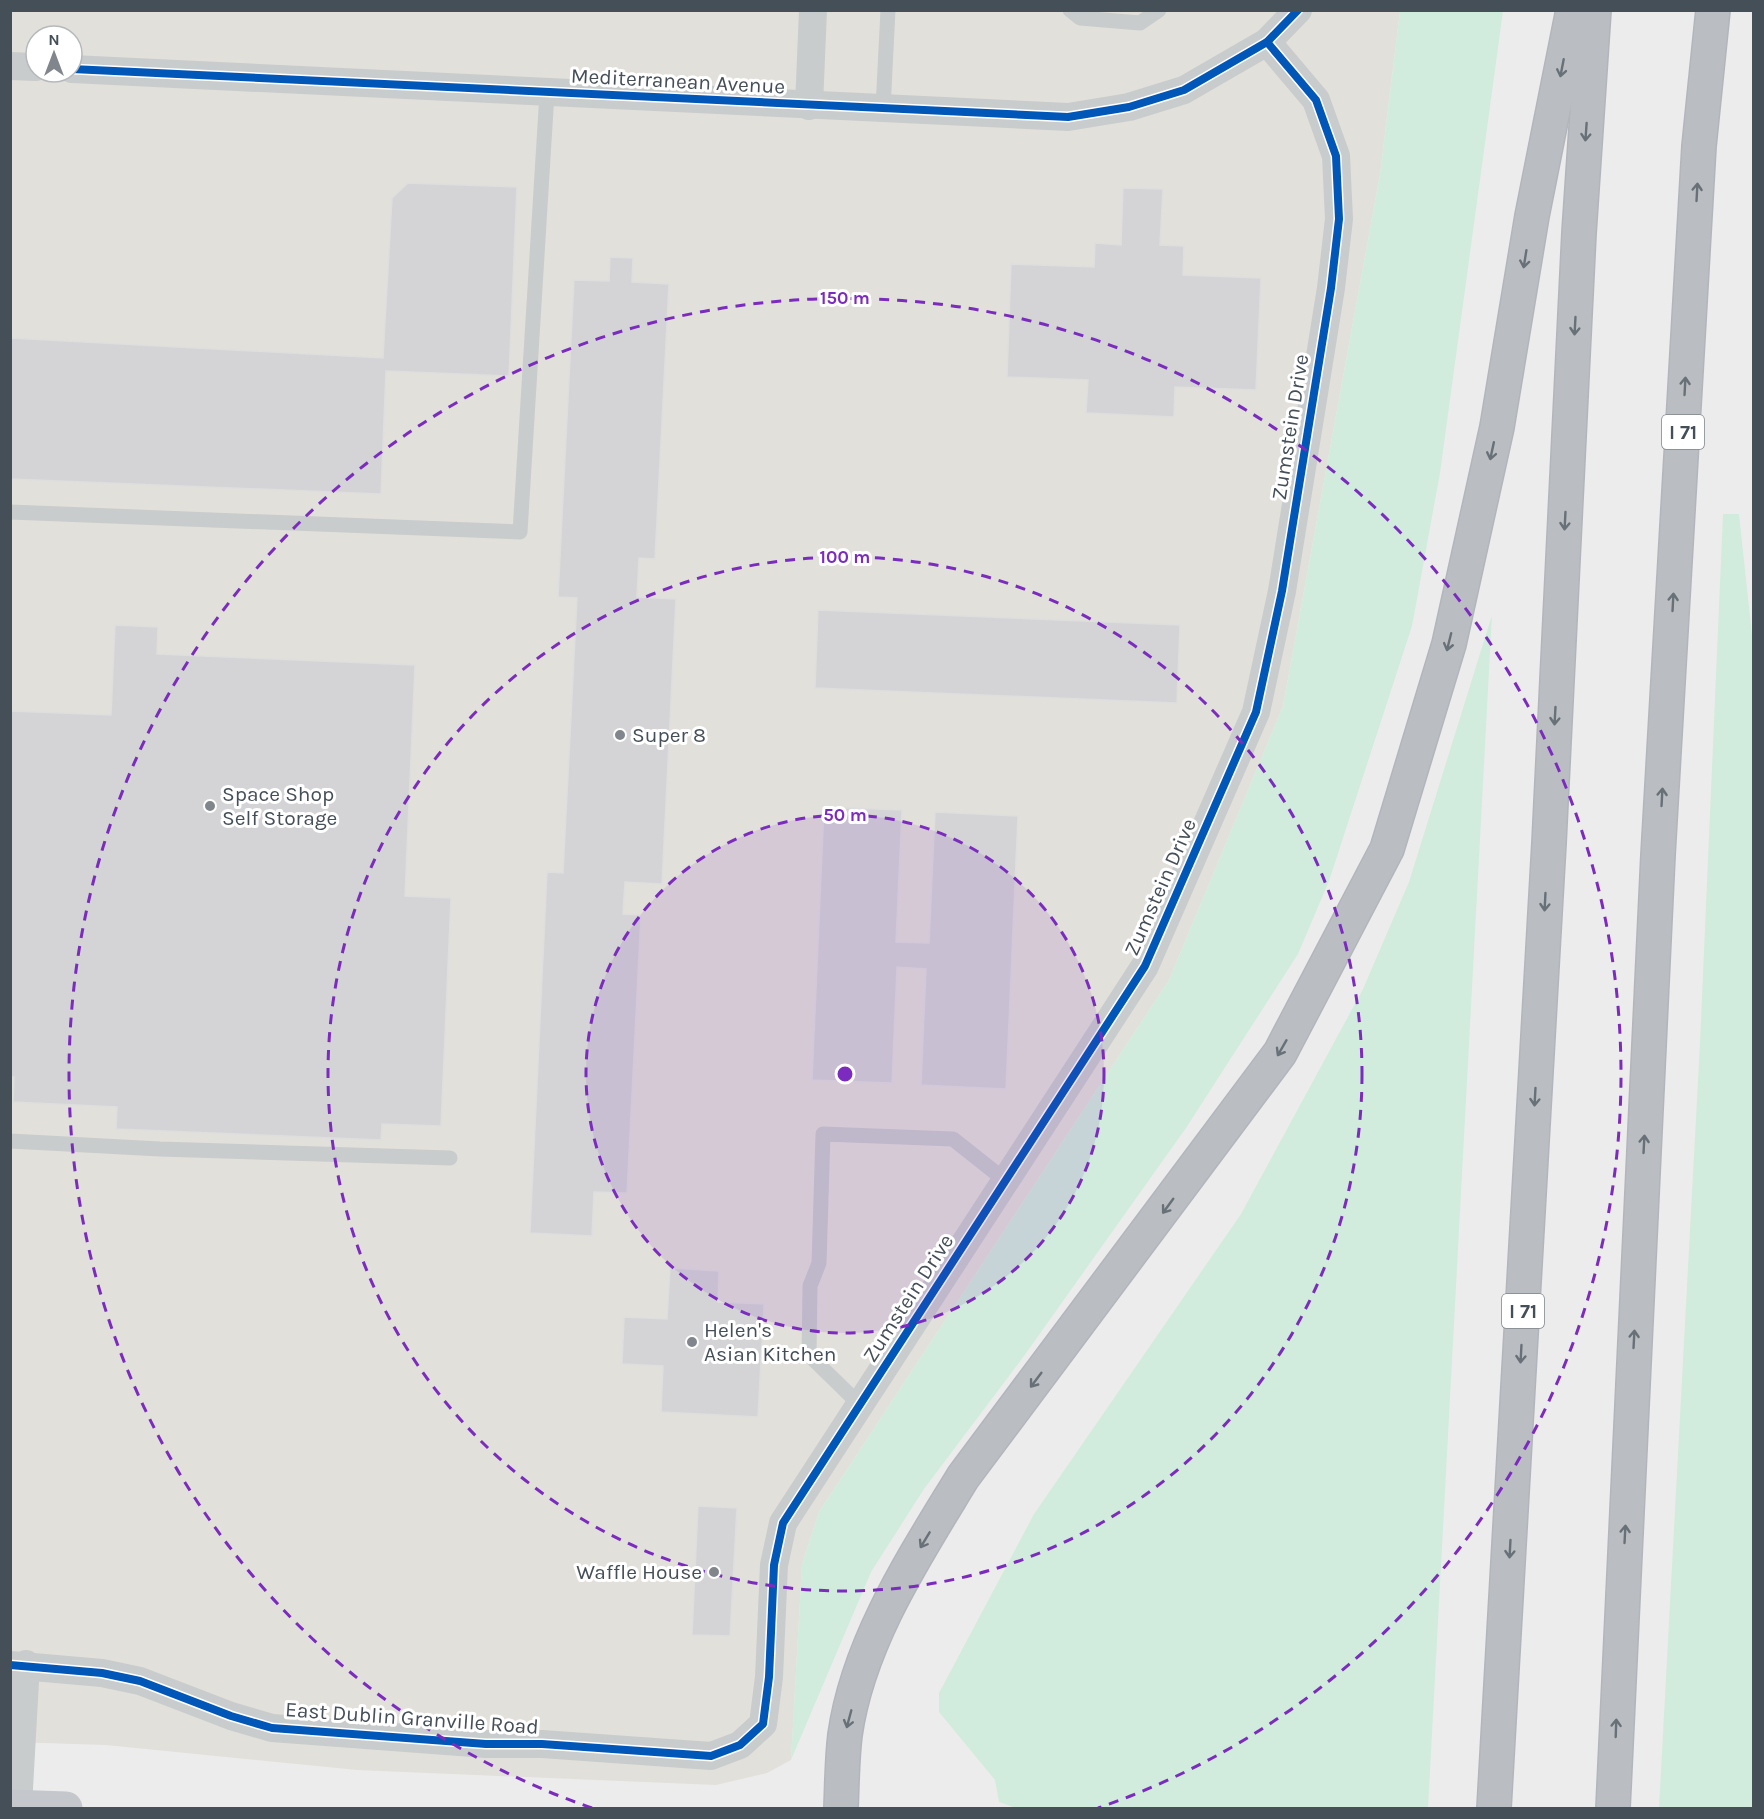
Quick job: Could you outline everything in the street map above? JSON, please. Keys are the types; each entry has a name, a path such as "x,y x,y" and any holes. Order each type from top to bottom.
{"highway":[{"path":"841,1809 845,1734 863,1667 881,1619 919,1550 963,1477 1280,1053 1387,849 1451,633 1497,427 1532,216 1573,10"},
{"name":"I 71","path":"1495,1794 1579,233 1594,10"},
{"name":"I 71","path":"1613,1798 1658,855 1699,146 1713,10"}],"main road":[{"name":"East Dublin Granville Road","path":"14,1806 66,1809"}],"street":[{"path":"809,106 813,10"},
{"name":"Mediterranean Avenue","path":"84,70 1068,117 1129,107 1184,90 1267,42 1298,10"},
{"name":"Zumstein Drive","path":"769,1677 774,1565 783,1523 1145,966 1256,712 1282,591 1331,288 1339,219 1336,156 1316,100 1267,42"},
{"name":"East Dublin Granville Road","path":"14,1806 18,1664 102,1672 140,1681 231,1716 272,1728 486,1744 542,1744 711,1756 740,1746 763,1724 769,1677"}],"lane":[{"path":"884,109 888,10"},
{"path":"1070,10 1080,18 1140,23 1159,10"},
{"path":"10,512 520,532 547,93"},
{"path":"859,1404 809,1355 810,1286 819,1263 823,1134 953,1139 1006,1181"},
{"path":"10,1141 160,1149 450,1158"}],"shaded area":[{"path":"11,11 1400,11 1380,174 1283,706 1169,980 819,1512 802,1564 791,1760 767,1773 716,1785 357,1770 106,1745 11,1742"}],"green space":[{"path":"1400,11 1503,11 1440,473 1412,626 1329,881 1298,954 1186,1128 1024,1356 924,1489 871,1572 791,1760 802,1564 819,1512 1169,980 1283,706 1380,174"},
{"path":"1723,514 1739,514 1754,654 1753,1808 1659,1808 1700,1043"},
{"path":"1492,615 1428,1808 1016,1808 999,1802 995,1780 939,1712 939,1693 1034,1514 1241,1214 1363,989 1409,882"}],"building":[{"path":"408,183 517,187 509,376 386,371 381,494 10,479 10,338 383,358 392,198"},
{"path":"1123,188 1163,189 1160,245 1184,246 1183,275 1261,278 1256,390 1175,387 1174,417 1086,413 1088,380 1007,377 1011,264 1094,267 1095,243 1121,245"},
{"name":"Super 8","path":"610,257 633,258 632,282 669,284 655,559 639,558 637,597 676,599 662,884 625,882 623,914 641,915 627,1193 594,1192 592,1236 530,1233 547,872 563,873 577,598 558,597 574,280 609,281"},
{"path":"818,610 1180,625 1177,703 815,688"},
{"name":"Space Shop Self Storage","path":"115,625 158,627 157,654 415,665 405,896 451,898 441,1126 382,1124 381,1140 116,1129 117,1107 13,1102 14,1077 10,1077 10,711 111,715"},
{"path":"824,807 902,810 896,942 929,943 935,812 1018,816 1006,1089 921,1085 926,969 897,967 892,1083 812,1080"},
{"name":"Helen's Asian Kitchen","path":"670,1268 719,1271 718,1302 764,1304 758,1417 661,1412 663,1366 622,1364 624,1317 667,1319"},
{"name":"Waffle House","path":"698,1506 737,1508 730,1636 692,1635"}],"cycle path":[{"path":"84,70 1068,117 1129,107 1184,90 1267,42 1298,10"},
{"path":"10,1665 102,1673 140,1681 231,1716 272,1728 486,1744 542,1744 711,1756 740,1745 763,1724 769,1677 774,1565 783,1523 1145,966 1256,712 1282,591 1331,288 1339,219 1336,156 1316,100 1267,42"}],"place":[{"name":"Super 8","path":"620,735"},
{"name":"Space Shop Self Storage","path":"210,806"},
{"name":"Helen's Asian Kitchen","path":"692,1342"},
{"name":"Waffle House","path":"714,1572"}]}
